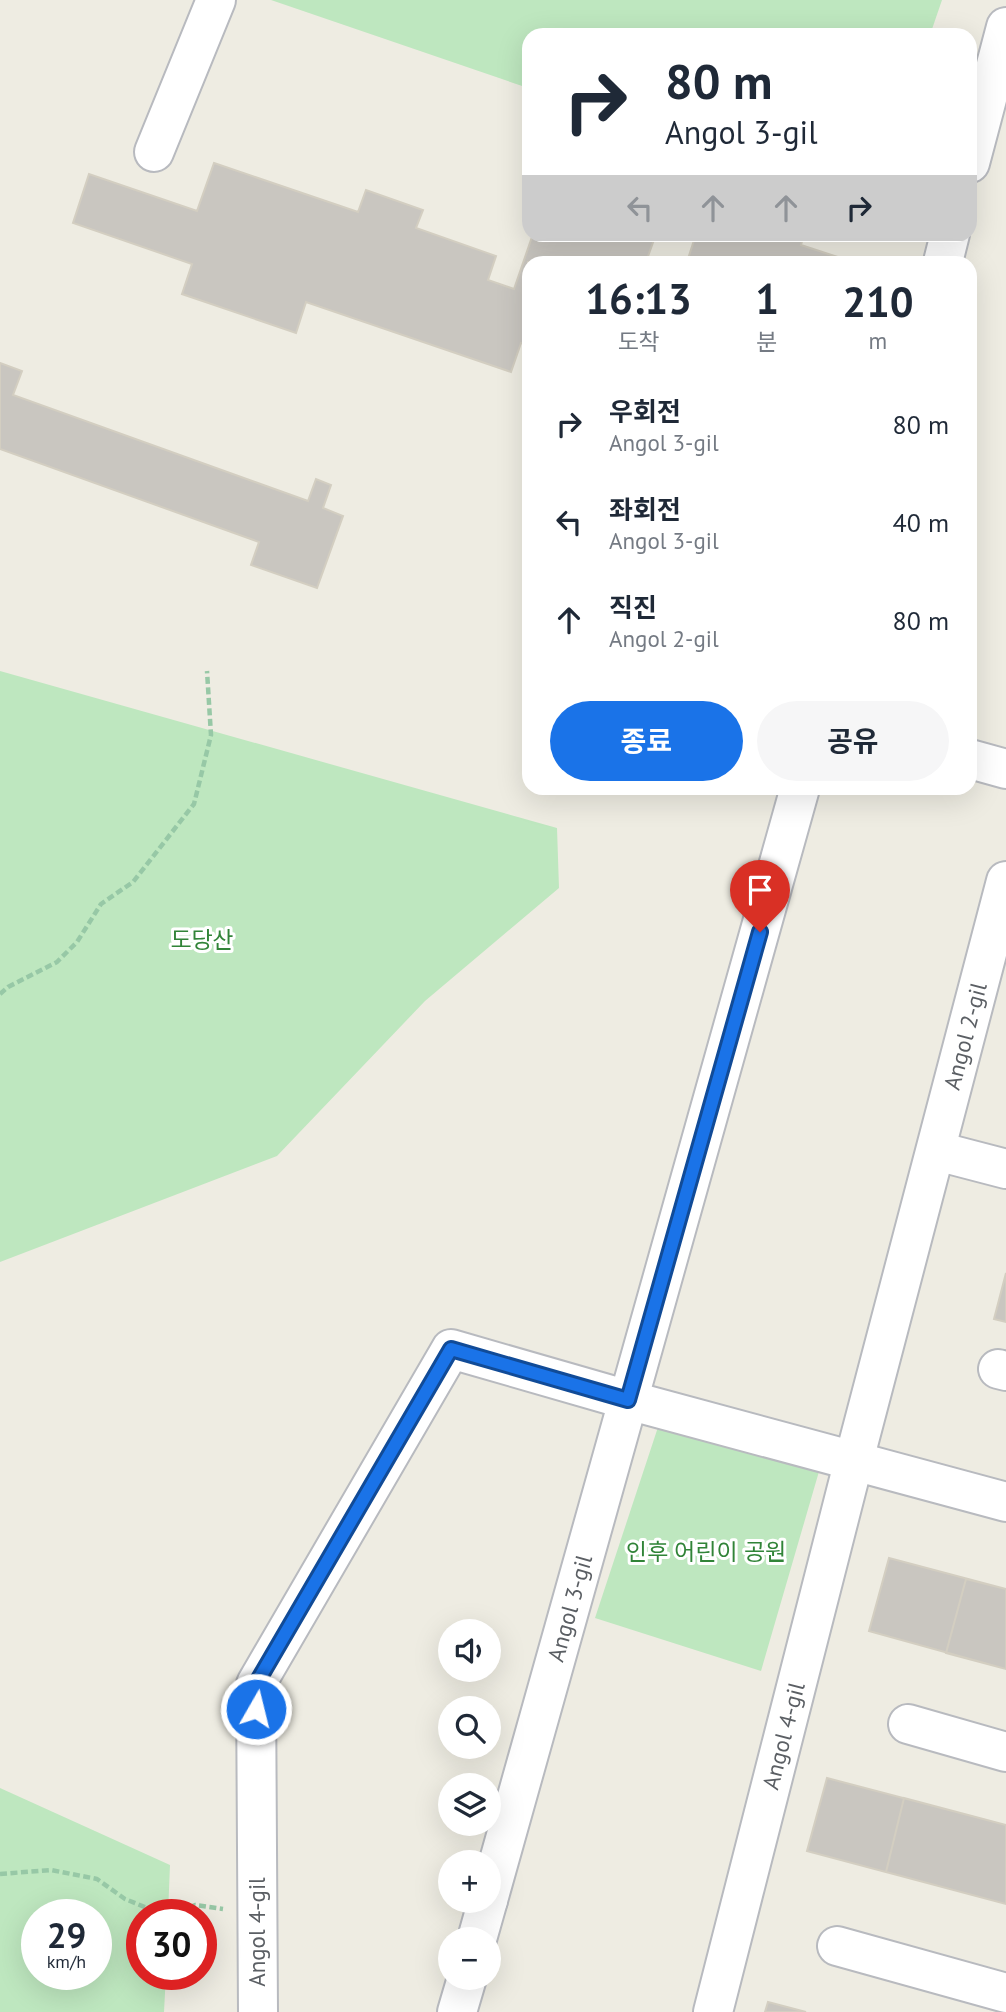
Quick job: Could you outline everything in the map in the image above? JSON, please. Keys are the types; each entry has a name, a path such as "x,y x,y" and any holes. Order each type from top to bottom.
{"street":[{"path":"154,152 216,0"},
{"path":"977,137 1006,27"},
{"path":"977,761 1006,769"},
{"name":"Angol 3-gil","path":"501,1854 798,795"},
{"name":"Angol 2-gil","path":"936,1151 1006,881"},
{"path":"854,1460 936,1151 1006,1168"},
{"name":"Angol 4-gil","path":"258,2012 256,1684 451,1349 628,1400"},
{"path":"628,1400 1006,1502"},
{"name":"Angol 4-gil","path":"713,2012 854,1460"},
{"path":"908,1724 1006,1752"},
{"path":"837,1946 1006,1993"},
{"path":"457,2012 463,1990"}],"path":[{"path":"0,994 8,987 57,962 77,942 101,904 133,882 194,804 211,735 207,671"},
{"path":"0,1874 51,1870 97,1879 125,1899 152,1910 177,1912 195,1905 236,1911 257,1910"}],"green space":[{"path":"271,0 942,0 932,28 522,28 522,86"},
{"name":"도당산","path":"0,671 557,828 559,888 425,1001 277,1156 0,1262"},
{"name":"인후 어린이 공원","path":"662,1415 820,1468 761,1671 595,1618"},
{"path":"0,1788 170,1865 169,1899 126,1899 126,1990 165,1990 164,2012 0,2012"}],"building":[{"path":"214,163 358,212 366,190 423,210 416,228 496,256 488,280 514,289 522,266 522,343 511,372 306,302 296,333 182,294 192,264 73,223 89,174 197,211"},
{"path":"530,242 653,242 648,256 525,256"},
{"path":"693,242 802,242 801,245 835,256 689,256"},
{"path":"0,363 22,371 13,395 308,501 316,479 331,485 323,508 343,516 317,588 251,565 259,542 0,449"},
{"path":"1006,1273 1006,1322 994,1319"},
{"path":"1006,1273 1006,1322 994,1319"},
{"path":"889,1558 1006,1589 1006,1669 869,1631"},
{"path":"966,1579 1006,1589 1006,1669 946,1653"},
{"path":"827,1778 1006,1825 1006,1904 807,1851"},
{"path":"904,1798 1006,1825 1006,1904 886,1872"},
{"path":"768,2002 806,2012 765,2012"}],"route":[{"path":"256,1709 256,1684 451,1349 628,1400 760,932"}]}
